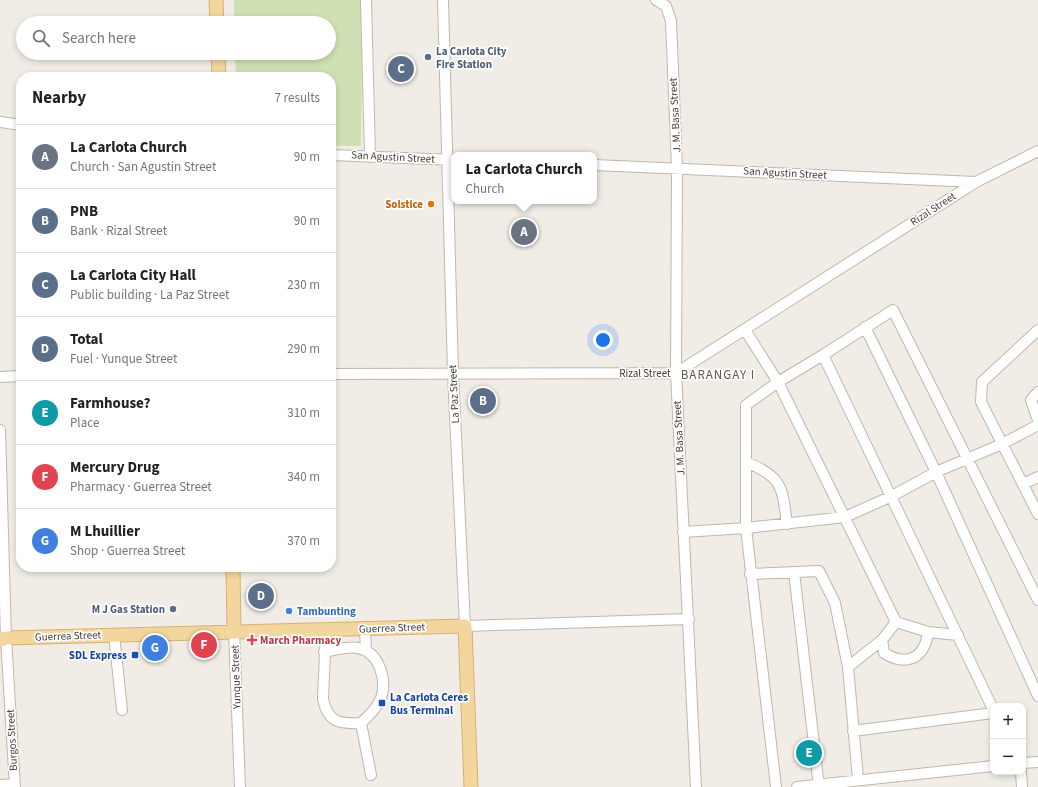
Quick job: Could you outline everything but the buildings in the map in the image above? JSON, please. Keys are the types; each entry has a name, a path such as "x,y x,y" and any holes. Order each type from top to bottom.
{"main road":[{"path":"216,0 217,16"},
{"path":"218,60 219,72"},
{"name":"Yunque Street","path":"232,572 234,631"},
{"name":"Guerrea Street","path":"3,639 234,631 465,626"},
{"name":"La Paz Street","path":"465,626 471,787"}],"street":[{"path":"366,0 370,156"},
{"name":"La Paz Street","path":"443,0 450,160 453,373 465,626"},
{"name":"J. M. Basa Street","path":"656,0 666,6 671,20 677,168 676,373 696,787"},
{"path":"0,122 16,124"},
{"name":"Rizal Street","path":"336,374 676,373 976,182 1038,151"},
{"name":"San Agustin Street","path":"336,155 450,160"},
{"name":"San Agustin Street","path":"597,165 976,182"},
{"path":"776,787 750,574 746,528 746,405 778,382 893,310 968,457 1038,600"},
{"path":"864,328 936,472 1038,696"},
{"path":"745,330 778,382 896,622 928,632 958,635"},
{"path":"1038,330 982,382 981,402 1038,514"},
{"path":"823,355 990,703"},
{"path":"0,377 16,376"},
{"path":"1038,392 1031,400 1038,420"},
{"path":"683,532 746,528 845,517 892,496 936,472 968,457 1002,444 1038,425"},
{"name":"Burgos Street","path":"0,430 3,639 15,786"},
{"path":"746,462 766,470 778,483 784,500 787,524"},
{"path":"1023,484 1038,477"},
{"path":"750,574 819,571 835,603 848,667 858,779"},
{"path":"794,572 819,786"},
{"name":"Guerrea Street","path":"465,626 689,619"},
{"path":"848,667 882,640 896,622"},
{"path":"365,629 366,651"},
{"path":"324,652 358,648 366,651 376,660 385,685 380,700 371,714 362,723 339,723 331,718 325,708 323,699 324,652 326,630"},
{"name":"Yunque Street","path":"234,631 240,787"},
{"path":"882,640 884,653 894,659 904,661 913,658 921,652 927,644 928,632"},
{"path":"114,635 122,710"},
{"path":"853,731 990,713"},
{"path":"362,723 371,774"},
{"path":"1026,763 1038,762"},
{"path":"798,787 819,786 858,779 990,766"},
{"path":"1021,775 1022,787"},
{"path":"0,785 15,786"}],"green space":[{"path":"234,0 363,0 361,146 336,146 336,72 236,72 235,60 336,60 336,16 234,16"}],"place":[{"name":"La Carlota City Fire Station","path":"428,57"},
{"name":"La Carlota City Hall","path":"401,69"},
{"name":"Solstice","path":"431,204"},
{"name":"La Carlota Church","path":"524,232"},
{"name":"PNB","path":"483,401"},
{"name":"Total","path":"261,596"},
{"name":"M J Gas Station","path":"173,609"},
{"name":"Tambunting","path":"289,611"},
{"name":"March Pharmacy","path":"252,640"},
{"name":"Mercury Drug","path":"204,645"},
{"name":"M Lhuillier","path":"155,648"},
{"name":"SDL Express","path":"135,655"},
{"name":"La Carlota Ceres Bus Terminal","path":"382,703"},
{"name":"Farmhouse?","path":"809,753"}],"district":[{"name":"BARANGAY I","path":"718,375"}]}
